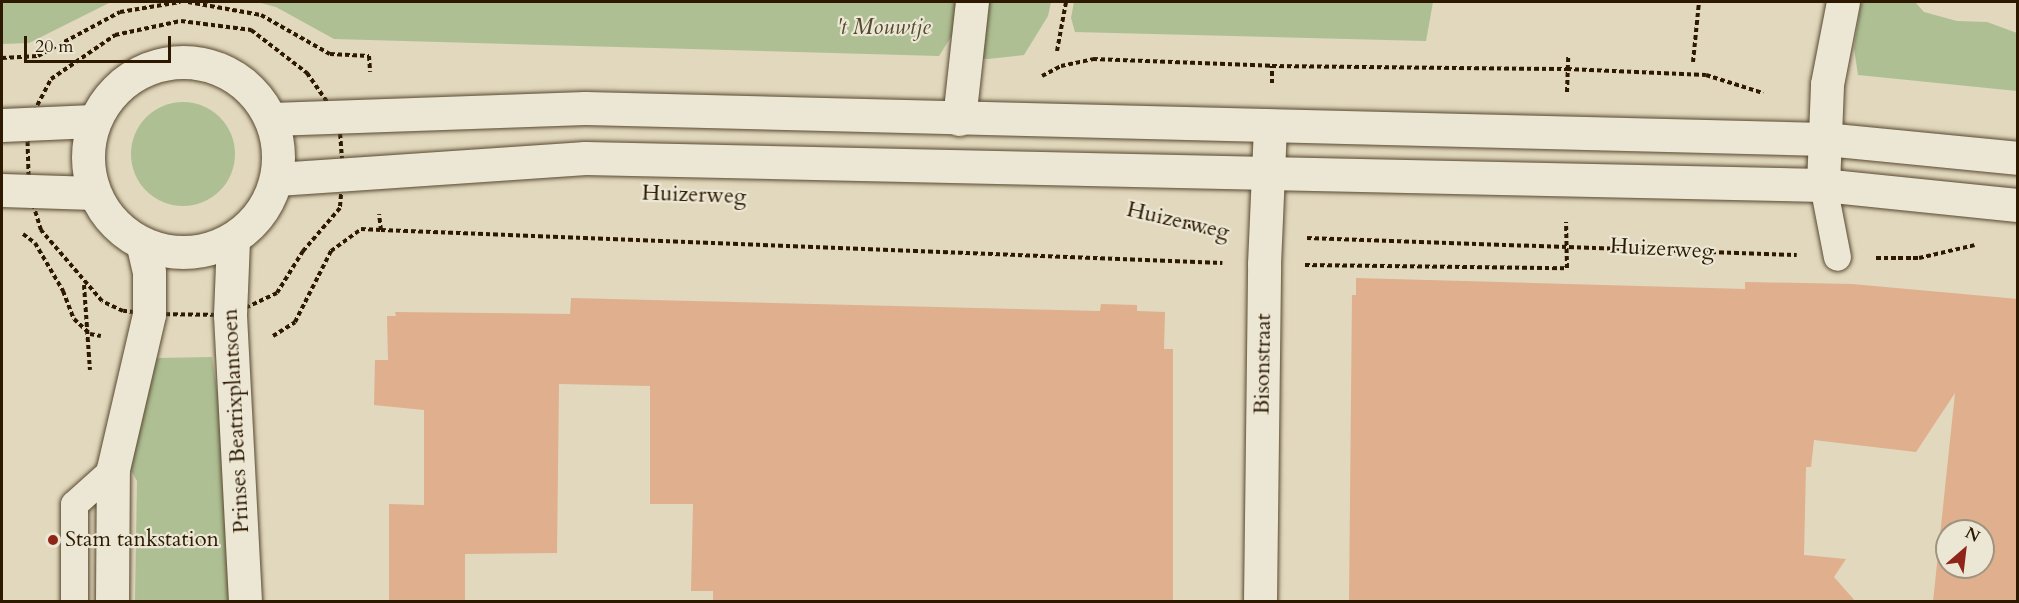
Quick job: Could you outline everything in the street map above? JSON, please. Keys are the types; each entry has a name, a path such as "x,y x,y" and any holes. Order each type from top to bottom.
{"main road":[{"path":"959,119 972,2"},
{"path":"1823,185 1827,84 1843,2"},
{"path":"182,60 219,68 250,89 272,120 280,148 277,178 261,214 233,240 189,253 143,245 113,224 93,193 87,157 93,121 114,90 145,69 182,60"},
{"path":"272,120 373,118 585,108 1270,127 1567,131 1825,140 2018,158"},
{"path":"14,125 93,121"},
{"name":"Bisonstraat","path":"1260,602 1265,251 1270,127"},
{"name":"Huizerweg","path":"277,178 343,172 377,182 585,158 1269,171 1823,185 2018,205"},
{"path":"15,191 93,193"},
{"name":"Prinses Beatrixplantsoen","path":"233,240 230,315 245,602"},
{"path":"112,602 113,469 149,314 149,272 143,245"}],"lane":[{"path":"1823,185 1837,257"},
{"path":"74,602 74,504 113,469"}],"path":[{"path":"2,58 38,56 120,12 180,2"},
{"path":"188,2 261,15 330,54 369,56 373,118"},
{"path":"1057,51 1066,2"},
{"path":"1694,62 1699,2"},
{"path":"340,208 343,172 339,119 307,73 251,30 181,21 115,35 51,79 14,125 15,191 41,230 84,283 102,301 123,311 149,314 230,315 277,294 303,251 340,208 377,182"},
{"path":"1567,131 1568,55"},
{"path":"232,348 270,338 295,322 331,250 360,229 1265,251 1567,268 1566,180"},
{"path":"377,182 381,230"},
{"name":"Huizerweg","path":"1149,212 1265,251 1566,244 1837,257 1919,258 1978,244"},
{"path":"11,231 35,243 63,291 74,319 90,334 84,283"}],"green space":[{"path":"2,2 111,2 29,43 2,44"},
{"name":"'t Mouwtje","path":"257,2 959,2 954,32 939,56 334,39 276,7"},
{"path":"982,2 1051,2 1048,16 1024,55 988,59 972,57"},
{"path":"1074,2 1433,2 1426,41 1075,32 1071,18"},
{"path":"1861,2 1915,2 1924,12 1957,21 1987,22 2017,33 2017,91 1858,75 1854,48"},
{"path":"183,102 203,106 220,117 231,134 235,154 231,174 220,191 203,202 183,206 163,202 146,191 135,174 131,154 135,134 146,117 163,106"},
{"path":"212,357 228,462 229,601 135,601 137,481 124,458 156,358"}],"building":[{"path":"1356,278 1745,289 1745,282 1852,284 2018,299 2018,602 1933,602 1935,579 1995,579 1995,519 1942,519 1955,393 1916,452 1814,440 1811,467 1806,467 1804,555 1846,559 1834,577 1856,602 1349,602 1352,295 1356,295"},
{"path":"571,298 1100,311 1101,304 1137,305 1137,311 1165,312 1164,349 1173,349 1173,602 713,602 713,591 691,591 693,504 650,504 650,386 559,384 557,553 465,554 465,602 389,602 389,504 424,505 424,410 374,405 375,360 388,360 387,316 396,316 395,312 570,314"}],"place":[{"name":"Stam tankstation","path":"53,540"}]}
